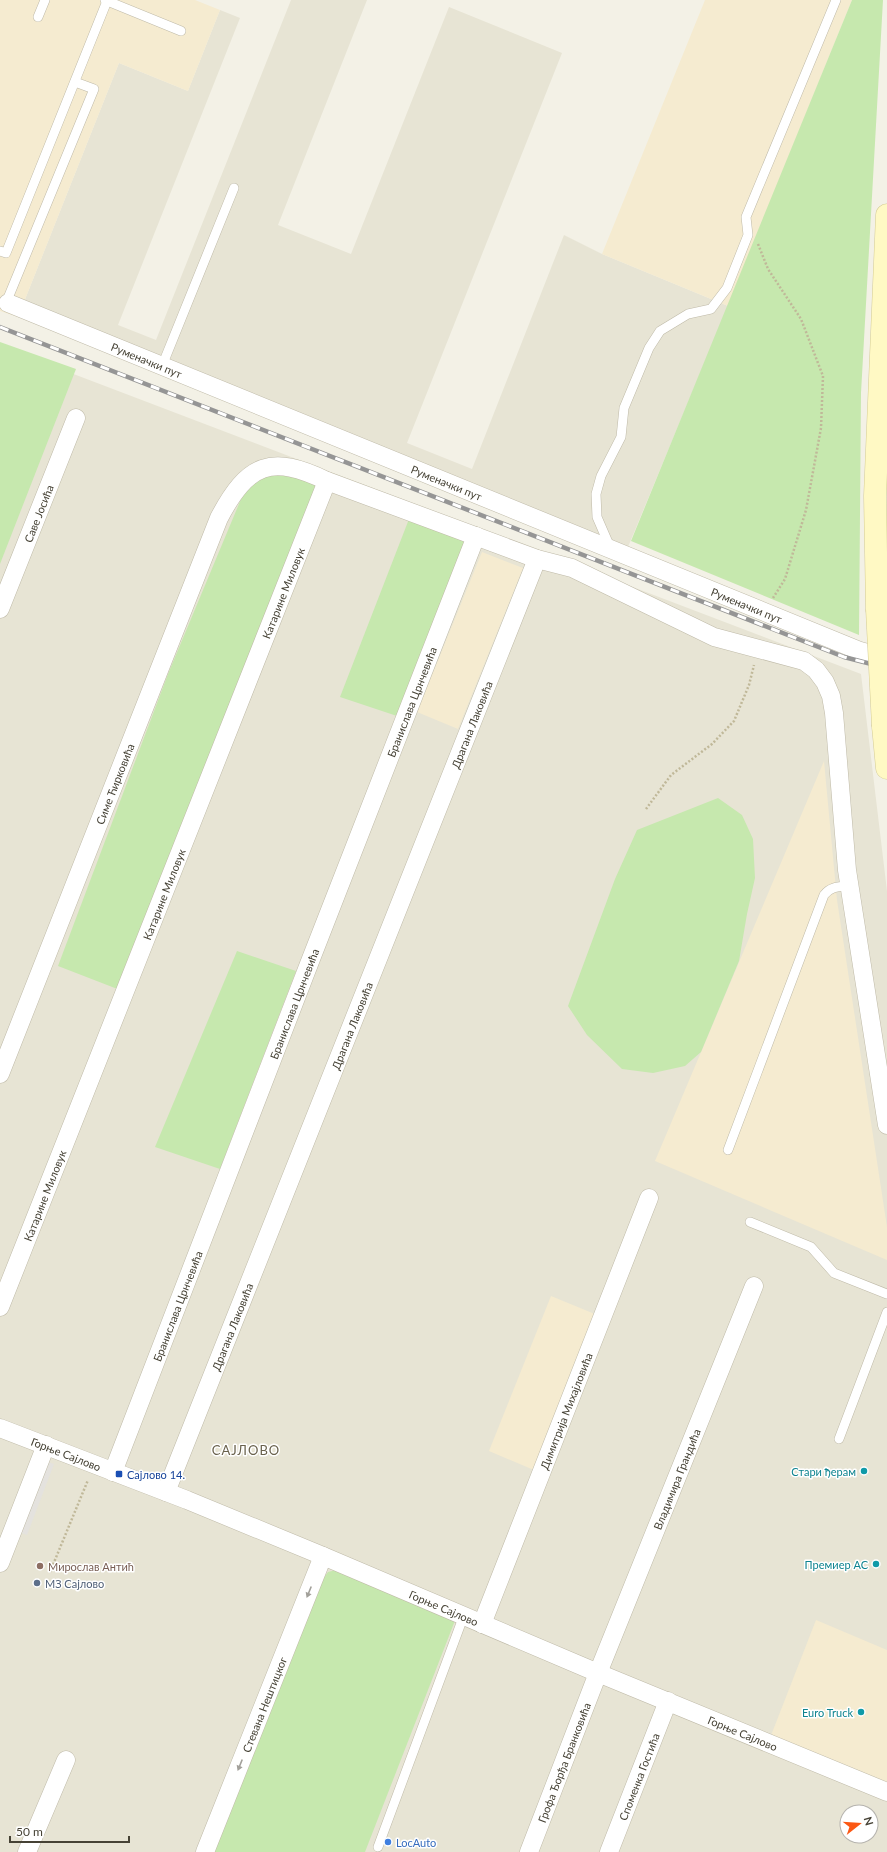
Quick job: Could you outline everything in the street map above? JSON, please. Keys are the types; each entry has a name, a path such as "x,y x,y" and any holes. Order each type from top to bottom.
{"main road":[{"path":"887,215 875,496 877,610 883,726 887,768"}],"street":[{"name":"Руменачки пут","path":"4,302 870,654 887,658"},
{"name":"Саве Јосића","path":"0,609 76,418"},
{"name":"Симе Ћирковића","path":"0,1074 216,525 231,495 253,472 263,468 291,468 304,471 327,481 537,559 572,568 714,637 794,657 804,661 821,675 828,689 834,713 850,886 887,1125"},
{"name":"Катарине Миловук","path":"0,1307 327,481"},
{"name":"Бранислава Црнчевића","path":"113,1472 476,536"},
{"name":"Драгана Лаковића","path":"166,1492 537,559"},
{"name":"Димитрија Михајловића","path":"482,1624 649,1198"},
{"name":"Владимира Грандића","path":"598,1673 754,1286"},
{"name":"Горње Сајлово","path":"0,1428 166,1492 323,1556 598,1673 887,1792"},
{"path":"0,1563 46,1445"},
{"name":"Стевана Нештицког","path":"205,1852 323,1556"},
{"name":"Грофа Ђорђа Бранковића","path":"529,1852 598,1673"},
{"name":"Споменка Гостића","path":"609,1852 668,1702"},
{"path":"27,1852 66,1760"}],"lane":[{"path":"38,18 45,0"},
{"path":"0,251 6,254 106,0 181,31"},
{"path":"611,549 597,517 596,494 601,476 621,437 624,408 650,348 660,331 688,314 711,309 727,288 748,235 746,218 836,0"},
{"path":"4,302 94,89 75,82"},
{"path":"162,366 234,188"},
{"path":"728,1150 824,895 828,890 834,887 850,886"},
{"path":"750,1222 811,1247 834,1273 887,1294"},
{"path":"839,1439 887,1312"},
{"path":"378,1847 464,1615"}],"path":[{"path":"757,243 768,269 801,319 823,376 820,428 806,510 785,579 764,611"},
{"path":"646,809 671,775 712,744 734,721 748,685 758,649"},
{"path":"50,1572 94,1464"}],"shaded area":[{"path":"0,0 195,0 220,10 188,91 119,63 18,317 0,311"},
{"path":"291,0 367,0 278,225 351,254 449,7 562,53 407,443 472,469 564,235 602,254 728,306 623,559 18,317 119,63 188,91 220,10 240,18 118,325 156,340"},
{"path":"705,0 852,0 728,306 602,254"},
{"path":"0,346 861,674 887,891 887,1852 0,1852"},
{"path":"482,552 523,568 458,729 417,712"},
{"path":"824,761 837,900 887,1227 887,1260 655,1161"},
{"path":"551,1296 602,1317 541,1473 489,1451"},
{"path":"40,1459 54,1464 27,1535 13,1530"},
{"name":"Euro Truck","path":"816,1620 887,1650 887,1785 770,1738"}],"green space":[{"path":"852,0 883,0 861,393 859,635 631,541"},
{"path":"0,342 76,369 0,564"},
{"path":"292,471 318,486 120,990 58,966 168,674 246,487 254,479"},
{"path":"409,519 466,542 400,717 340,697"},
{"path":"718,798 742,815 753,839 755,878 739,961 701,1052 685,1066 653,1073 622,1069 587,1035 568,1006 615,879 637,830"},
{"path":"237,951 296,971 220,1169 155,1147"},
{"path":"340,1569 456,1618 365,1852 214,1852 322,1580 328,1572"}],"railway":[{"path":"0,327 844,657 887,668"}],"place":[{"name":"Стари ђерам","path":"864,1471"},
{"name":"Сајлово 14.","path":"119,1474"},
{"name":"Премиер АС","path":"876,1564"},
{"name":"Мирослав Антић","path":"40,1566"},
{"name":"МЗ Сајлово","path":"37,1583"},
{"name":"Euro Truck","path":"861,1712"},
{"name":"LocAuto","path":"388,1842"}],"district":[{"name":"САЈЛОВО","path":"246,1450"}]}
